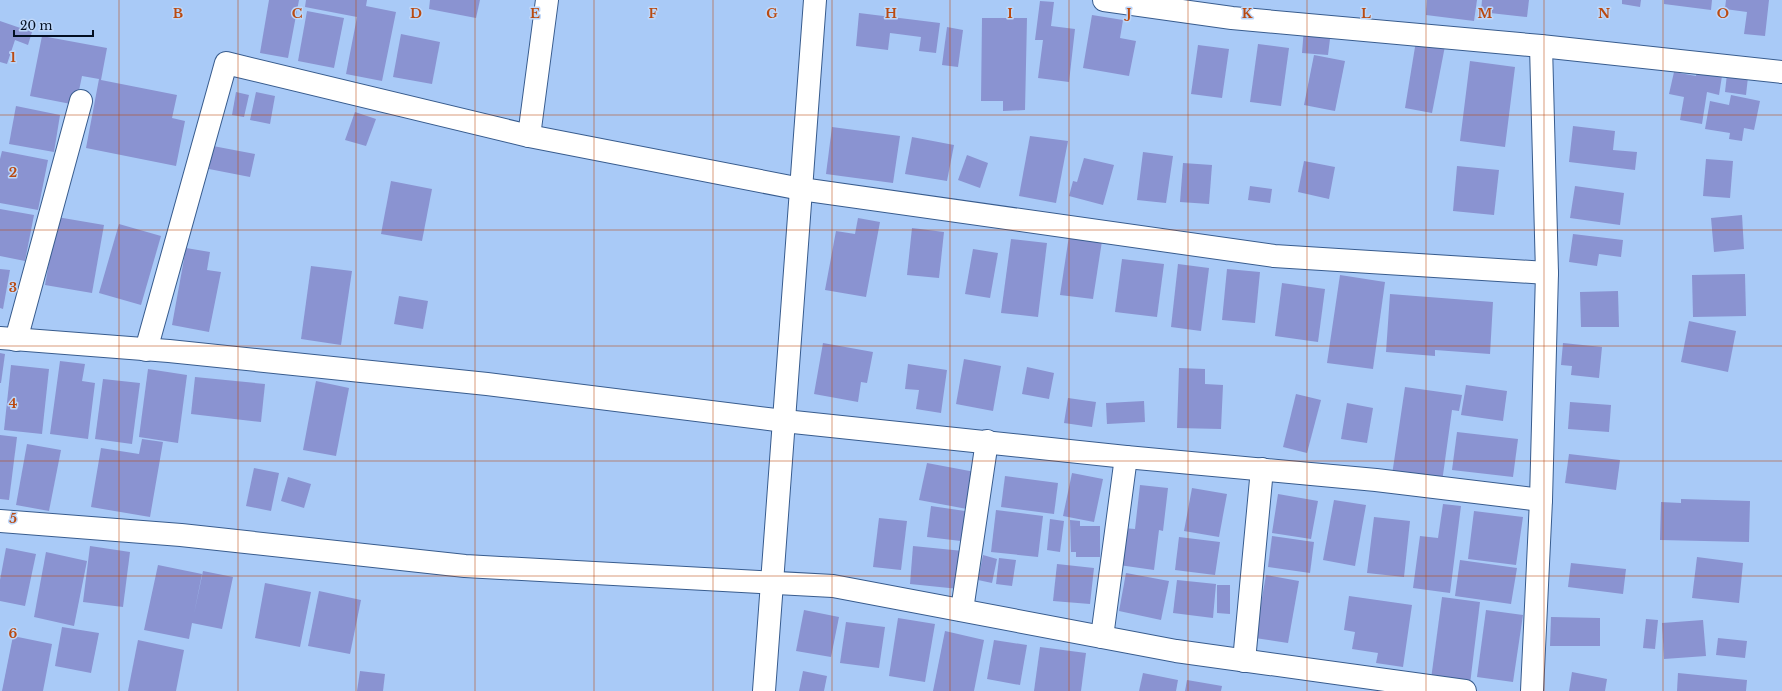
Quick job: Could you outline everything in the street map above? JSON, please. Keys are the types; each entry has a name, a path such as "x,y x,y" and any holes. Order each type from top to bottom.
{"street":[{"path":"529,136 547,0"},
{"path":"764,691 815,0"},
{"path":"1104,0 1232,18 1541,46 1782,72"},
{"path":"1532,691 1547,274 1541,46"},
{"path":"146,350 226,63 529,136 801,189 1274,256 1547,274"},
{"path":"81,101 8,339 146,350 487,384 784,421 986,441 1126,457 1376,480 1540,500"},
{"path":"962,610 986,441"},
{"path":"1102,637 1126,457"},
{"path":"1244,661 1262,470"},
{"path":"0,521 181,536 465,566 833,586 1176,651 1465,691"}],"building":[{"path":"269,0 299,0 288,58 260,53"},
{"path":"306,0 367,0 366,6 396,12 382,81 346,74 357,17 305,7"},
{"path":"430,0 480,0 476,18 429,9"},
{"path":"1427,0 1477,0 1474,21 1426,15"},
{"path":"1482,0 1529,0 1527,17 1481,12"},
{"path":"1622,0 1641,0 1640,7 1622,4"},
{"path":"1664,0 1712,0 1711,10 1664,4"},
{"path":"1726,0 1769,0 1765,36 1744,34 1747,12 1725,9"},
{"path":"1040,1 1054,2 1051,26 1075,29 1069,82 1038,78 1043,40 1035,40"},
{"path":"307,11 344,18 334,68 298,61"},
{"path":"859,13 940,23 936,53 919,51 921,37 890,33 888,50 856,46"},
{"path":"1092,15 1123,20 1120,38 1136,41 1129,76 1083,68"},
{"path":"982,18 1027,18 1025,110 1003,111 1003,101 981,101"},
{"path":"0,21 32,32 28,45 15,40 7,64 0,62"},
{"path":"947,27 963,30 958,67 942,65"},
{"path":"1304,28 1331,31 1328,55 1302,53"},
{"path":"401,34 440,42 432,84 393,77"},
{"path":"42,36 107,48 101,80 177,95 172,118 185,121 176,166 86,148 99,79 82,76 76,105 30,96"},
{"path":"1416,41 1445,46 1432,113 1405,108"},
{"path":"1258,44 1289,48 1281,106 1250,102"},
{"path":"1198,45 1229,49 1222,98 1191,94"},
{"path":"1314,55 1345,61 1335,111 1304,105"},
{"path":"1470,61 1515,67 1505,147 1460,141"},
{"path":"1697,71 1722,76 1719,95 1707,92 1702,124 1680,120 1684,97 1669,94 1674,72 1696,76"},
{"path":"1727,74 1748,77 1746,95 1725,92"},
{"path":"236,92 249,95 244,117 232,115"},
{"path":"256,92 275,96 270,124 250,120"},
{"path":"1731,95 1760,101 1754,130 1744,128 1742,141 1729,139 1730,133 1705,129 1710,101 1729,105"},
{"path":"16,106 60,115 54,152 9,144"},
{"path":"355,112 376,119 366,146 345,140"},
{"path":"1573,126 1615,131 1613,150 1637,152 1635,170 1569,162"},
{"path":"832,127 900,136 893,183 826,174"},
{"path":"1030,136 1068,141 1056,203 1019,196"},
{"path":"912,137 954,145 947,181 905,174"},
{"path":"213,146 255,154 250,177 209,169"},
{"path":"2,151 48,160 38,210 0,203 0,159"},
{"path":"1143,152 1173,156 1166,203 1137,200"},
{"path":"967,155 988,163 980,188 958,180"},
{"path":"1084,158 1114,165 1103,205 1069,196 1073,181 1077,182"},
{"path":"1706,159 1733,161 1730,198 1703,196"},
{"path":"1304,161 1335,167 1329,199 1298,192"},
{"path":"1183,163 1212,165 1209,204 1180,202"},
{"path":"1457,166 1499,170 1494,215 1453,211"},
{"path":"391,181 432,189 422,241 381,234"},
{"path":"1250,186 1272,189 1270,203 1248,200"},
{"path":"1575,186 1624,193 1620,225 1570,218"},
{"path":"0,209 34,215 25,261 0,256"},
{"path":"1742,215 1744,249 1714,252 1711,218"},
{"path":"57,217 104,225 92,293 45,285"},
{"path":"858,218 880,222 866,297 825,290 836,231 855,234"},
{"path":"119,224 161,236 141,305 99,293"},
{"path":"912,228 944,232 939,278 907,275"},
{"path":"1573,234 1623,240 1621,257 1599,254 1597,266 1569,262"},
{"path":"1069,236 1102,241 1093,299 1060,295"},
{"path":"1011,239 1047,243 1038,317 1001,313"},
{"path":"186,248 210,252 207,270 221,272 209,332 172,325"},
{"path":"973,249 998,253 990,298 965,294"},
{"path":"1122,259 1164,264 1157,317 1115,312"},
{"path":"1178,264 1209,268 1201,331 1171,327"},
{"path":"311,266 352,271 341,345 301,339"},
{"path":"0,269 10,270 3,309 0,308"},
{"path":"1227,269 1260,272 1255,323 1222,320"},
{"path":"1745,274 1746,316 1693,317 1692,275"},
{"path":"1340,275 1385,282 1373,369 1327,363"},
{"path":"1282,283 1325,289 1318,342 1275,336"},
{"path":"1618,291 1619,327 1581,327 1580,292"},
{"path":"1390,294 1493,302 1490,354 1435,350 1435,356 1386,352"},
{"path":"399,296 428,301 423,329 394,324"},
{"path":"1689,321 1736,331 1728,372 1681,362"},
{"path":"823,343 873,352 867,383 861,382 858,402 814,394"},
{"path":"1563,343 1602,347 1599,378 1571,375 1572,366 1561,365"},
{"path":"0,353 5,354 1,383 0,383"},
{"path":"964,359 1001,366 993,411 956,404"},
{"path":"60,361 85,364 82,381 95,383 88,439 50,434"},
{"path":"908,364 947,370 941,413 916,409 919,390 905,389"},
{"path":"11,365 49,369 42,434 4,430"},
{"path":"1027,367 1054,373 1049,399 1022,394"},
{"path":"1179,368 1205,369 1205,384 1223,385 1221,429 1177,428"},
{"path":"148,369 187,375 178,443 139,437"},
{"path":"195,377 265,384 261,422 191,414"},
{"path":"103,379 140,383 132,444 95,439"},
{"path":"316,381 349,388 336,456 303,450"},
{"path":"1466,385 1507,391 1503,421 1461,415"},
{"path":"1405,387 1462,395 1459,411 1452,410 1442,482 1392,475"},
{"path":"1296,394 1321,400 1307,453 1283,447"},
{"path":"1068,398 1096,402 1092,427 1064,423"},
{"path":"1144,401 1145,422 1107,424 1106,403"},
{"path":"1570,402 1611,405 1609,432 1568,429"},
{"path":"1347,403 1373,408 1367,443 1341,439"},
{"path":"1457,432 1518,439 1513,477 1452,470"},
{"path":"0,435 17,437 9,500 0,499"},
{"path":"142,439 163,442 150,517 91,507 101,448 139,454"},
{"path":"27,444 61,450 49,511 16,505"},
{"path":"1569,454 1620,460 1616,490 1565,483"},
{"path":"927,463 975,472 967,509 919,500"},
{"path":"254,468 279,473 271,511 246,506"},
{"path":"1072,473 1103,479 1094,522 1063,516"},
{"path":"1005,476 1058,483 1054,514 1001,507"},
{"path":"288,477 311,484 304,508 281,501"},
{"path":"1140,485 1168,488 1163,531 1159,530 1154,570 1119,565 1123,528 1135,529"},
{"path":"1192,488 1227,494 1219,537 1184,531"},
{"path":"1278,494 1318,501 1311,539 1272,533"},
{"path":"1681,499 1750,501 1749,542 1660,540 1661,502 1681,503"},
{"path":"1334,500 1366,505 1355,566 1323,560"},
{"path":"1443,504 1461,506 1450,593 1413,588 1420,536 1438,538"},
{"path":"931,506 965,511 961,541 927,537"},
{"path":"996,510 1043,516 1038,557 991,552"},
{"path":"1474,511 1523,517 1516,565 1468,559"},
{"path":"1374,517 1410,521 1404,577 1367,573"},
{"path":"879,518 907,521 901,570 873,567"},
{"path":"1050,519 1064,521 1060,552 1047,550"},
{"path":"1070,520 1080,521 1080,526 1100,526 1100,557 1076,557 1076,552 1071,552"},
{"path":"1272,536 1314,542 1310,573 1268,567"},
{"path":"1179,537 1220,542 1215,575 1175,570"},
{"path":"90,546 130,552 123,607 83,602"},
{"path":"913,546 963,551 959,589 910,584"},
{"path":"6,548 36,554 25,606 0,601 0,580"},
{"path":"46,552 87,561 74,626 34,617"},
{"path":"983,555 997,559 992,583 978,580"},
{"path":"1697,557 1743,563 1739,603 1692,598"},
{"path":"999,558 1016,560 1012,586 996,584"},
{"path":"1460,560 1517,568 1511,604 1455,596"},
{"path":"1571,563 1626,569 1623,594 1568,587"},
{"path":"1057,564 1094,568 1090,604 1053,601"},
{"path":"158,565 202,574 194,614 203,571 233,577 222,629 192,623 189,639 144,630"},
{"path":"1126,573 1169,581 1161,620 1119,611"},
{"path":"1266,575 1299,581 1288,643 1255,638"},
{"path":"1177,580 1216,584 1213,618 1173,613"},
{"path":"265,583 311,592 300,647 255,638"},
{"path":"1217,585 1230,585 1230,614 1217,613"},
{"path":"319,591 361,600 350,654 308,646"},
{"path":"1349,596 1412,605 1403,667 1376,663 1378,653 1352,649 1355,632 1344,630"},
{"path":"1442,597 1480,602 1470,684 1431,679"},
{"path":"804,610 839,617 831,657 796,651"},
{"path":"1486,610 1523,615 1513,682 1477,677"},
{"path":"1551,617 1600,618 1600,646 1550,646"},
{"path":"898,618 935,624 925,682 889,676"},
{"path":"1646,619 1658,620 1655,649 1643,648"},
{"path":"1703,620 1706,656 1664,659 1662,623"},
{"path":"846,622 885,627 879,668 840,663"},
{"path":"62,627 99,633 91,673 55,666"},
{"path":"945,631 984,640 974,691 933,691"},
{"path":"13,636 52,644 43,691 2,691"},
{"path":"1718,638 1747,641 1745,658 1716,655"},
{"path":"138,640 184,650 176,691 128,691"},
{"path":"994,640 1027,645 1020,685 987,679"},
{"path":"1040,647 1086,653 1081,691 1034,691"},
{"path":"360,671 385,674 383,691 357,691"},
{"path":"803,671 827,676 824,691 799,691"},
{"path":"1572,672 1607,679 1605,691 1569,691"},
{"path":"1143,673 1178,680 1176,691 1139,691"},
{"path":"1678,673 1747,680 1746,691 1677,691"},
{"path":"1187,680 1222,686 1221,691 1185,691"}]}
